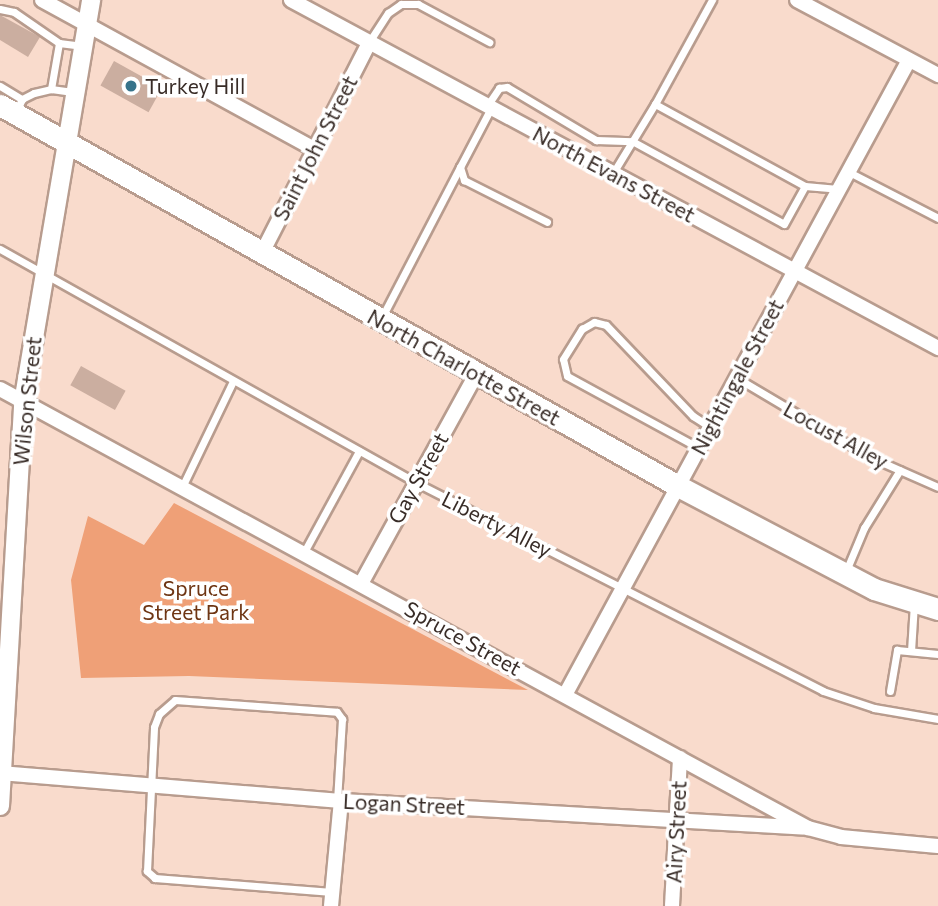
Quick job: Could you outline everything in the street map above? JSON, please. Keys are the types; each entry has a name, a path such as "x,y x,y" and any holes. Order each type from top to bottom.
{"main road":[{"name":"North Charlotte Street","path":"13,106 64,144 678,486 844,574 938,609"}],"street":[{"path":"42,0 86,27 314,149"},
{"name":"Wilson Street","path":"0,806 23,403 64,144 91,0"},
{"name":"North Evans Street","path":"291,0 938,348"},
{"path":"797,0 938,75"},
{"name":"Saint John Street","path":"262,253 369,43"},
{"name":"Nightingale Street","path":"565,695 909,60"},
{"name":"Gay Street","path":"362,582 476,374"},
{"name":"Spruce Street","path":"0,390 362,582 808,828 841,837 938,846"},
{"name":"Airy Street","path":"672,906 680,758"},
{"name":"Logan Street","path":"1,773 339,800 808,828"},
{"path":"332,899 339,800"}],"lane":[{"path":"613,174 712,0"},
{"path":"369,43 388,13 401,4 418,4 489,42"},
{"path":"0,9 14,12 59,43 83,46"},
{"path":"51,89 59,43"},
{"path":"0,86 13,106 51,89 74,92"},
{"path":"380,320 499,88 507,87 596,140 632,141 784,224 805,186"},
{"path":"654,104 805,186 839,190"},
{"path":"460,167 464,180 547,222"},
{"path":"849,172 938,218"},
{"name":"Liberty Alley","path":"0,249 415,482 822,691 874,708 938,719"},
{"path":"699,448 567,376 563,359 582,329 594,323 606,325 693,416 710,427"},
{"name":"Locust Alley","path":"737,378 900,470 938,487"},
{"path":"182,487 233,381"},
{"path":"304,552 359,451"},
{"path":"844,574 864,528 900,470"},
{"path":"911,651 914,602"},
{"path":"890,691 897,650 938,654"},
{"path":"332,899 155,878 145,861 154,727 164,704 175,700 322,708 337,712 342,719 339,800"}],"green space":[{"name":"Spruce Street Park","path":"174,503 528,690 189,676 81,678 71,580 88,516 144,545"}],"building":[{"path":"0,15 40,37 28,57 0,40"},
{"name":"Turkey Hill","path":"114,61 162,88 149,112 100,85"},
{"path":"81,366 126,391 115,410 70,385"}],"place":[{"name":"Turkey Hill","path":"131,86"}]}
